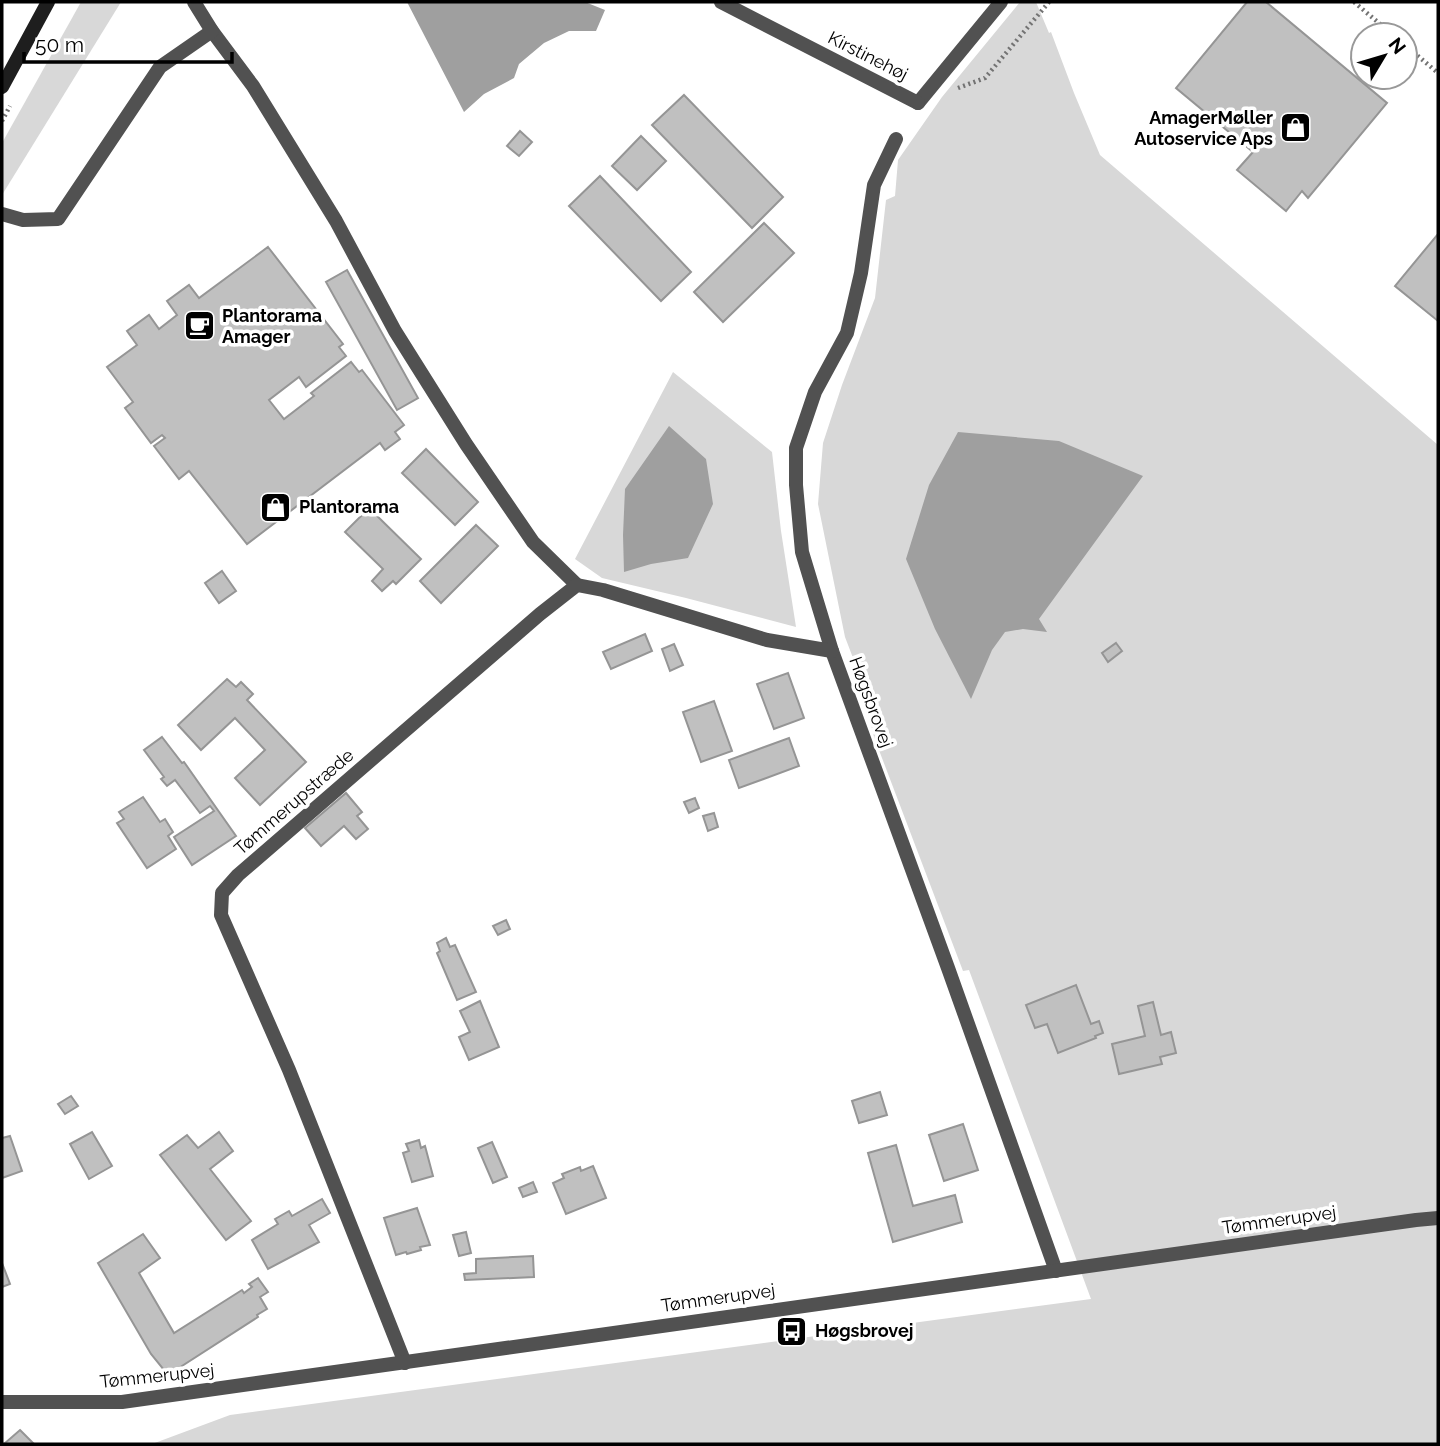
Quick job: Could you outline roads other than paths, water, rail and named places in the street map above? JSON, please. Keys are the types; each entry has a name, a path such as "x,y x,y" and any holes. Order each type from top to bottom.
{"main road":[{"path":"2,86 48,2"}],"street":[{"path":"194,2 260,97 336,221 395,331 466,444 533,541 577,585 603,590 767,640 832,652"},
{"name":"Kirstinehøj","path":"721,2 918,103 1001,2"},
{"path":"2,214 23,220 58,219 160,67 212,31"},
{"name":"Høgsbrovej","path":"896,139 874,185 862,273 847,332 816,392 796,448 796,485 802,552 832,652 1056,1271"},
{"name":"Tømmerupstræde","path":"405,1363 289,1070 221,915 222,893 249,866 577,585"},
{"name":"Tømmerupvej","path":"2,1402 122,1402 1438,1218"}],"place":[{"name":"AmagerMøller Autoservice Aps","path":"1296,128"},
{"name":"Plantorama Amager","path":"199,326"},
{"name":"Plantorama","path":"276,507"},
{"name":"Høgsbrovej","path":"792,1331"}]}
